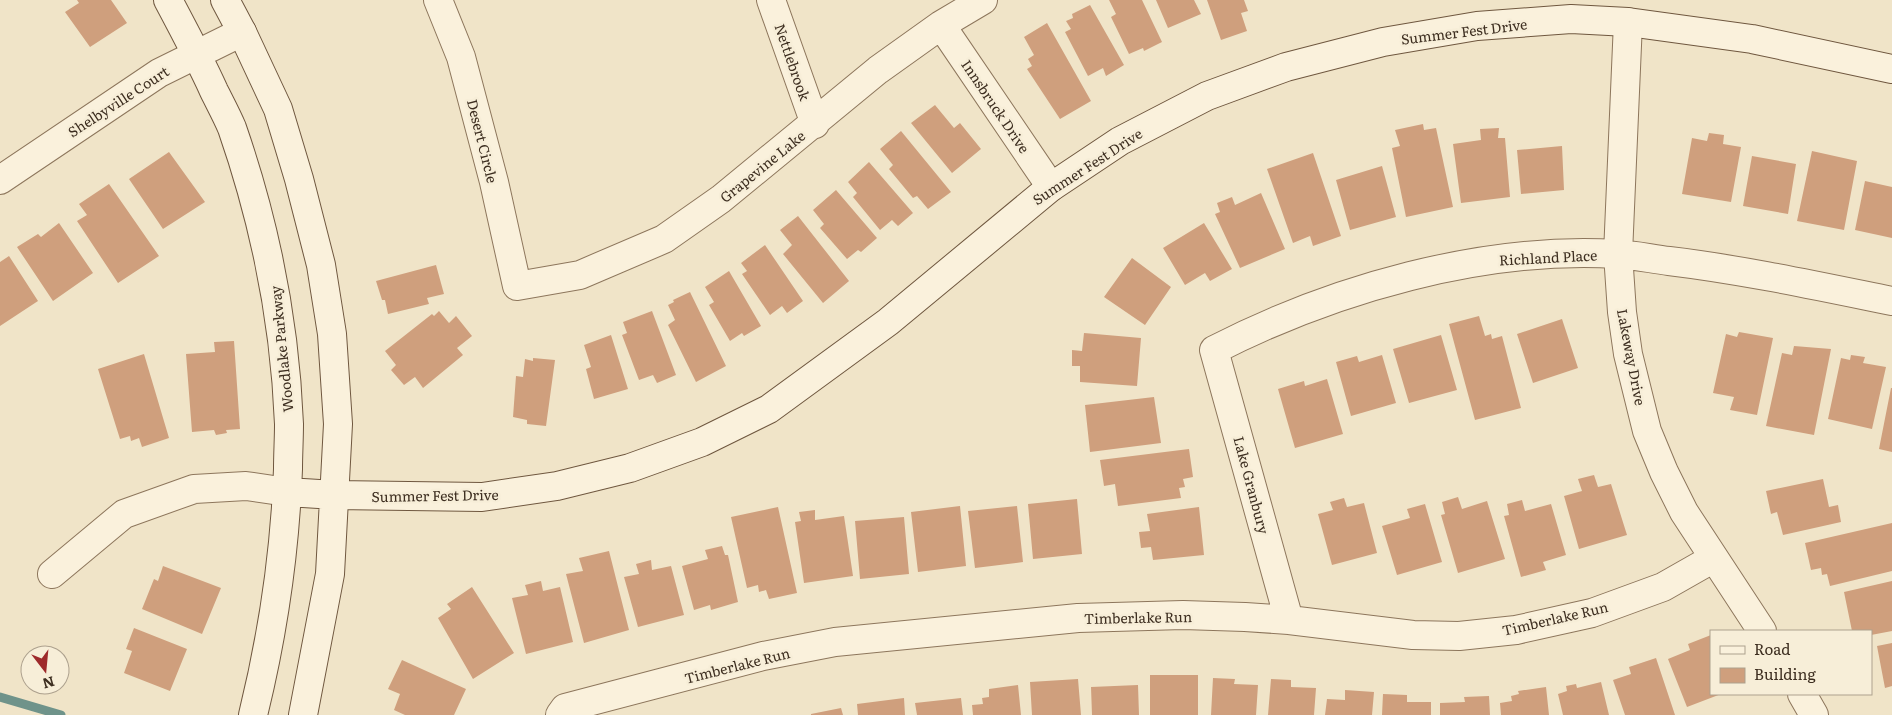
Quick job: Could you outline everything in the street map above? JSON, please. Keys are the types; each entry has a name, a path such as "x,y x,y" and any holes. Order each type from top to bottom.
{"street":[{"name":"Woodlake Parkway","path":"168,0 197,54 231,127 251,192 272,275 282,340 289,425 287,492 281,574 261,684 253,715"},
{"path":"225,0 278,109 299,179 321,265 332,334 338,424 330,574 303,715"},
{"name":"Desert Circle","path":"438,0 461,57 494,182 517,286"},
{"name":"Nettlebrook","path":"772,0 814,124"},
{"name":"Grapevine Lake","path":"517,286 580,275 664,239 721,199 878,70 941,25 982,0"},
{"name":"Summer Fest Drive","path":"52,574 124,514 194,489 246,486 287,492 335,495 482,497 557,486 630,468 702,442 770,409 888,322 1050,187 1120,141 1207,96 1286,67 1383,42 1477,26 1572,19 1628,22 1752,39 1892,69"},
{"name":"Lakeway Drive","path":"1628,22 1618,254 1622,312 1628,354 1647,431 1664,472 1684,512 1761,630"},
{"name":"Innsbruck Drive","path":"941,25 1050,187"},
{"name":"Shelbyville Court","path":"0,180 159,73 242,32"},
{"name":"Richland Place","path":"1214,350 1254,329 1297,312 1381,284 1455,266 1514,257 1618,254 1714,266 1892,301"},
{"name":"Lake Granbury","path":"1214,350 1289,620"},
{"name":"Timberlake Run","path":"560,715 565,708 763,656 834,642 1078,618 1184,615 1289,620 1413,635 1459,636 1516,630 1592,613 1646,594 1664,587 1714,558"},
{"path":"1803,695 1814,715"}],"building":[{"path":"77,0 111,0 127,23 90,47 65,12 79,3"},
{"path":"1109,0 1142,0 1162,42 1144,51 1143,48 1129,54 1111,17 1116,14"},
{"path":"1156,0 1194,0 1201,14 1168,28"},
{"path":"1207,0 1244,0 1248,11 1241,13 1247,31 1221,40"},
{"path":"1090,5 1124,65 1106,76 1103,68 1088,76 1065,32 1071,29 1066,21 1073,18 1072,14"},
{"path":"1047,23 1091,101 1060,119 1027,69 1032,66 1028,59 1034,55 1024,37"},
{"path":"935,105 954,128 960,123 981,149 952,173 911,123"},
{"path":"1423,124 1424,130 1436,128 1453,207 1406,217 1392,148 1400,146 1395,130"},
{"path":"1499,128 1498,138 1505,138 1510,197 1461,203 1453,144 1481,140 1480,129"},
{"path":"901,131 951,192 928,209 917,196 913,198 889,169 893,165 880,149"},
{"path":"1709,133 1724,135 1723,144 1741,147 1731,202 1682,194 1692,138 1707,141"},
{"path":"1562,146 1564,190 1521,194 1517,150"},
{"path":"1812,151 1857,161 1844,230 1797,221"},
{"path":"169,152 205,202 163,229 129,179"},
{"path":"1313,153 1341,236 1313,246 1310,236 1293,243 1267,169"},
{"path":"1752,156 1796,164 1788,214 1743,206"},
{"path":"869,162 913,213 898,226 892,220 880,230 853,197 857,193 848,182"},
{"path":"1382,166 1396,217 1350,230 1336,180"},
{"path":"1865,181 1892,187 1892,238 1855,230"},
{"path":"109,184 159,256 118,283 77,221 87,215 79,204"},
{"path":"836,190 877,238 861,252 858,250 847,259 820,228 824,224 813,210"},
{"path":"1261,193 1285,249 1240,268 1215,214 1220,212 1217,203 1232,197 1235,205"},
{"path":"798,216 849,281 823,303 783,254 792,245 780,230"},
{"path":"59,223 93,273 53,301 17,247 38,234 41,237"},
{"path":"1204,223 1232,269 1210,281 1205,273 1185,285 1163,248"},
{"path":"765,245 803,301 787,313 782,306 770,315 742,274 747,271 741,263"},
{"path":"9,256 38,301 0,326 0,262"},
{"path":"1132,258 1171,287 1145,325 1104,297"},
{"path":"436,265 444,294 427,298 429,304 388,314 385,300 382,300 376,281"},
{"path":"729,271 761,326 744,336 742,333 730,341 709,305 714,302 705,287"},
{"path":"690,292 726,366 696,382 668,325 675,320 668,305 674,302 673,300"},
{"path":"439,311 449,323 456,316 472,336 457,348 463,355 423,388 415,377 404,385 391,370 396,365 385,351 432,314 434,316"},
{"path":"652,311 676,375 657,383 653,375 639,380 622,335 627,333 623,322"},
{"path":"1479,316 1485,336 1491,334 1492,339 1502,336 1521,408 1475,420 1449,324"},
{"path":"1562,319 1578,368 1533,383 1517,334"},
{"path":"1739,332 1773,338 1757,415 1730,410 1734,397 1713,393 1726,334 1737,337"},
{"path":"1084,333 1141,338 1137,386 1080,382 1080,366 1072,366 1072,350 1082,351"},
{"path":"611,335 628,389 594,399 586,369 591,367 584,345"},
{"path":"1441,335 1457,390 1409,403 1393,349"},
{"path":"234,341 240,429 226,430 227,433 216,435 214,430 192,432 186,354 215,352 214,342"},
{"path":"1794,346 1831,349 1814,435 1766,426 1782,353 1792,355"},
{"path":"144,354 169,438 142,447 139,438 131,441 130,436 120,439 98,369"},
{"path":"1382,355 1396,403 1351,416 1336,362 1357,356 1359,362"},
{"path":"1851,355 1865,357 1863,363 1886,367 1872,429 1828,419 1841,358 1850,360"},
{"path":"533,358 555,360 546,426 527,424 527,420 513,417 516,376 523,377 525,359 533,361"},
{"path":"1327,379 1343,434 1295,448 1278,389 1304,381 1305,386"},
{"path":"1892,388 1892,452 1879,449"},
{"path":"1154,397 1161,443 1090,452 1085,405"},
{"path":"1189,449 1193,477 1183,479 1185,487 1179,488 1181,498 1118,506 1115,484 1104,486 1100,460"},
{"path":"1594,475 1598,487 1611,484 1627,535 1579,549 1564,496 1582,491 1578,479"},
{"path":"1823,479 1829,507 1838,505 1841,522 1783,535 1777,512 1771,514 1766,491"},
{"path":"1458,497 1462,509 1487,501 1505,559 1458,573 1441,515 1445,514 1442,502"},
{"path":"1344,498 1347,507 1364,503 1377,553 1332,565 1318,514 1333,510 1330,502"},
{"path":"1077,499 1082,554 1033,559 1028,504"},
{"path":"1522,500 1525,511 1551,504 1566,555 1543,562 1546,570 1521,577 1504,516 1509,515 1507,504"},
{"path":"1425,504 1442,562 1397,575 1382,526 1410,518 1407,509"},
{"path":"960,506 966,566 918,572 911,512"},
{"path":"1017,506 1023,562 975,568 968,511"},
{"path":"778,507 797,593 769,599 766,590 759,592 758,585 747,588 731,517"},
{"path":"1199,507 1204,555 1153,560 1151,547 1141,548 1139,532 1150,531 1147,514"},
{"path":"815,510 815,520 844,516 853,576 804,583 795,522 801,521 799,512"},
{"path":"904,517 909,574 860,579 855,521"},
{"path":"1892,523 1892,571 1830,586 1827,574 1822,575 1821,568 1811,570 1805,543"},
{"path":"722,546 725,555 728,555 738,602 711,610 710,605 694,610 682,566 708,559 705,550"},
{"path":"609,551 629,630 584,643 566,574 583,571 579,558"},
{"path":"651,560 652,570 671,566 684,615 638,627 624,577 639,574 636,564"},
{"path":"163,566 221,588 202,634 142,609 154,579 158,581"},
{"path":"541,581 543,591 560,587 573,642 526,654 512,598 528,595 525,585"},
{"path":"1892,581 1892,631 1872,635 1872,630 1852,630 1844,592"},
{"path":"472,587 514,653 473,679 438,618 451,609 447,604"},
{"path":"134,628 187,649 170,691 124,673 132,651 126,649"},
{"path":"1710,635 1710,695 1718,695 1687,707 1668,659 1690,650 1688,644"},
{"path":"1892,643 1892,686 1885,688 1877,646"},
{"path":"1656,658 1675,715 1625,715 1613,680 1631,674 1629,667"},
{"path":"402,660 466,689 454,715 405,715 394,710 400,694 388,689"},
{"path":"1150,675 1198,675 1198,715 1150,715"},
{"path":"1213,678 1235,679 1234,684 1258,685 1256,715 1211,715"},
{"path":"1078,679 1081,715 1032,715 1030,682"},
{"path":"1271,679 1291,680 1291,687 1316,688 1314,715 1268,715"},
{"path":"1601,682 1609,715 1563,715 1558,694 1567,691 1566,686 1576,684 1577,688"},
{"path":"1018,685 1021,715 973,715 972,705 983,704 982,698 989,697 989,689"},
{"path":"1138,685 1139,715 1092,715 1091,687"},
{"path":"1546,687 1549,715 1501,715 1500,703 1512,701 1511,696 1519,694 1518,691"},
{"path":"1345,690 1374,692 1372,715 1325,715 1327,699 1345,700"},
{"path":"1383,694 1407,695 1407,702 1431,702 1431,715 1382,715"},
{"path":"1489,696 1490,715 1440,715 1440,703 1465,702 1464,697"},
{"path":"904,698 905,715 858,715 857,704"},
{"path":"961,698 963,715 917,715 915,703"},
{"path":"841,708 843,715 811,715 811,714"}],"waterway":[{"path":"0,697 61,715"}]}
